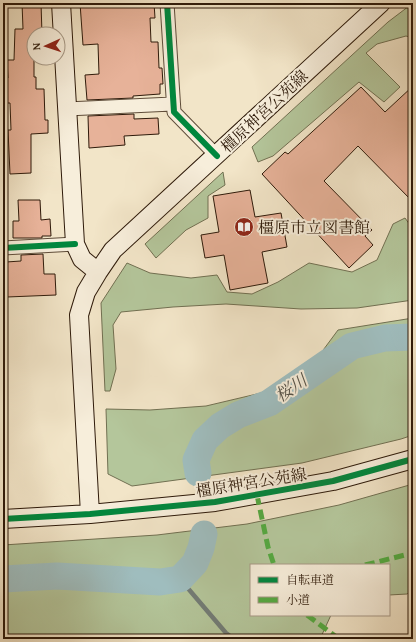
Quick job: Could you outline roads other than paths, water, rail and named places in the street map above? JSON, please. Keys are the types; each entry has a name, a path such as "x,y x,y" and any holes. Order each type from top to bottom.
{"main road":[{"path":"61,3 75,244 82,259 98,272"},
{"name":"橿原神宮公苑線","path":"381,3 114,250 86,292 79,315 90,514 215,502 333,481 413,459"},
{"path":"3,519 90,514"}],"street":[{"path":"167,3 172,104 174,112 216,156"},
{"path":"68,109 172,104"},
{"path":"3,248 75,244"}],"waterway":[{"name":"桜川","path":"198,473 196,460 205,440 220,426 238,415 269,403 352,346 385,338 413,337"},
{"name":"桜川","path":"3,579 57,576 160,582 180,579 195,563 201,548 204,534"},
{"path":"180,579 226,633 234,639"}],"place":[{"name":"橿原市立図書館","path":"244,227"}]}
